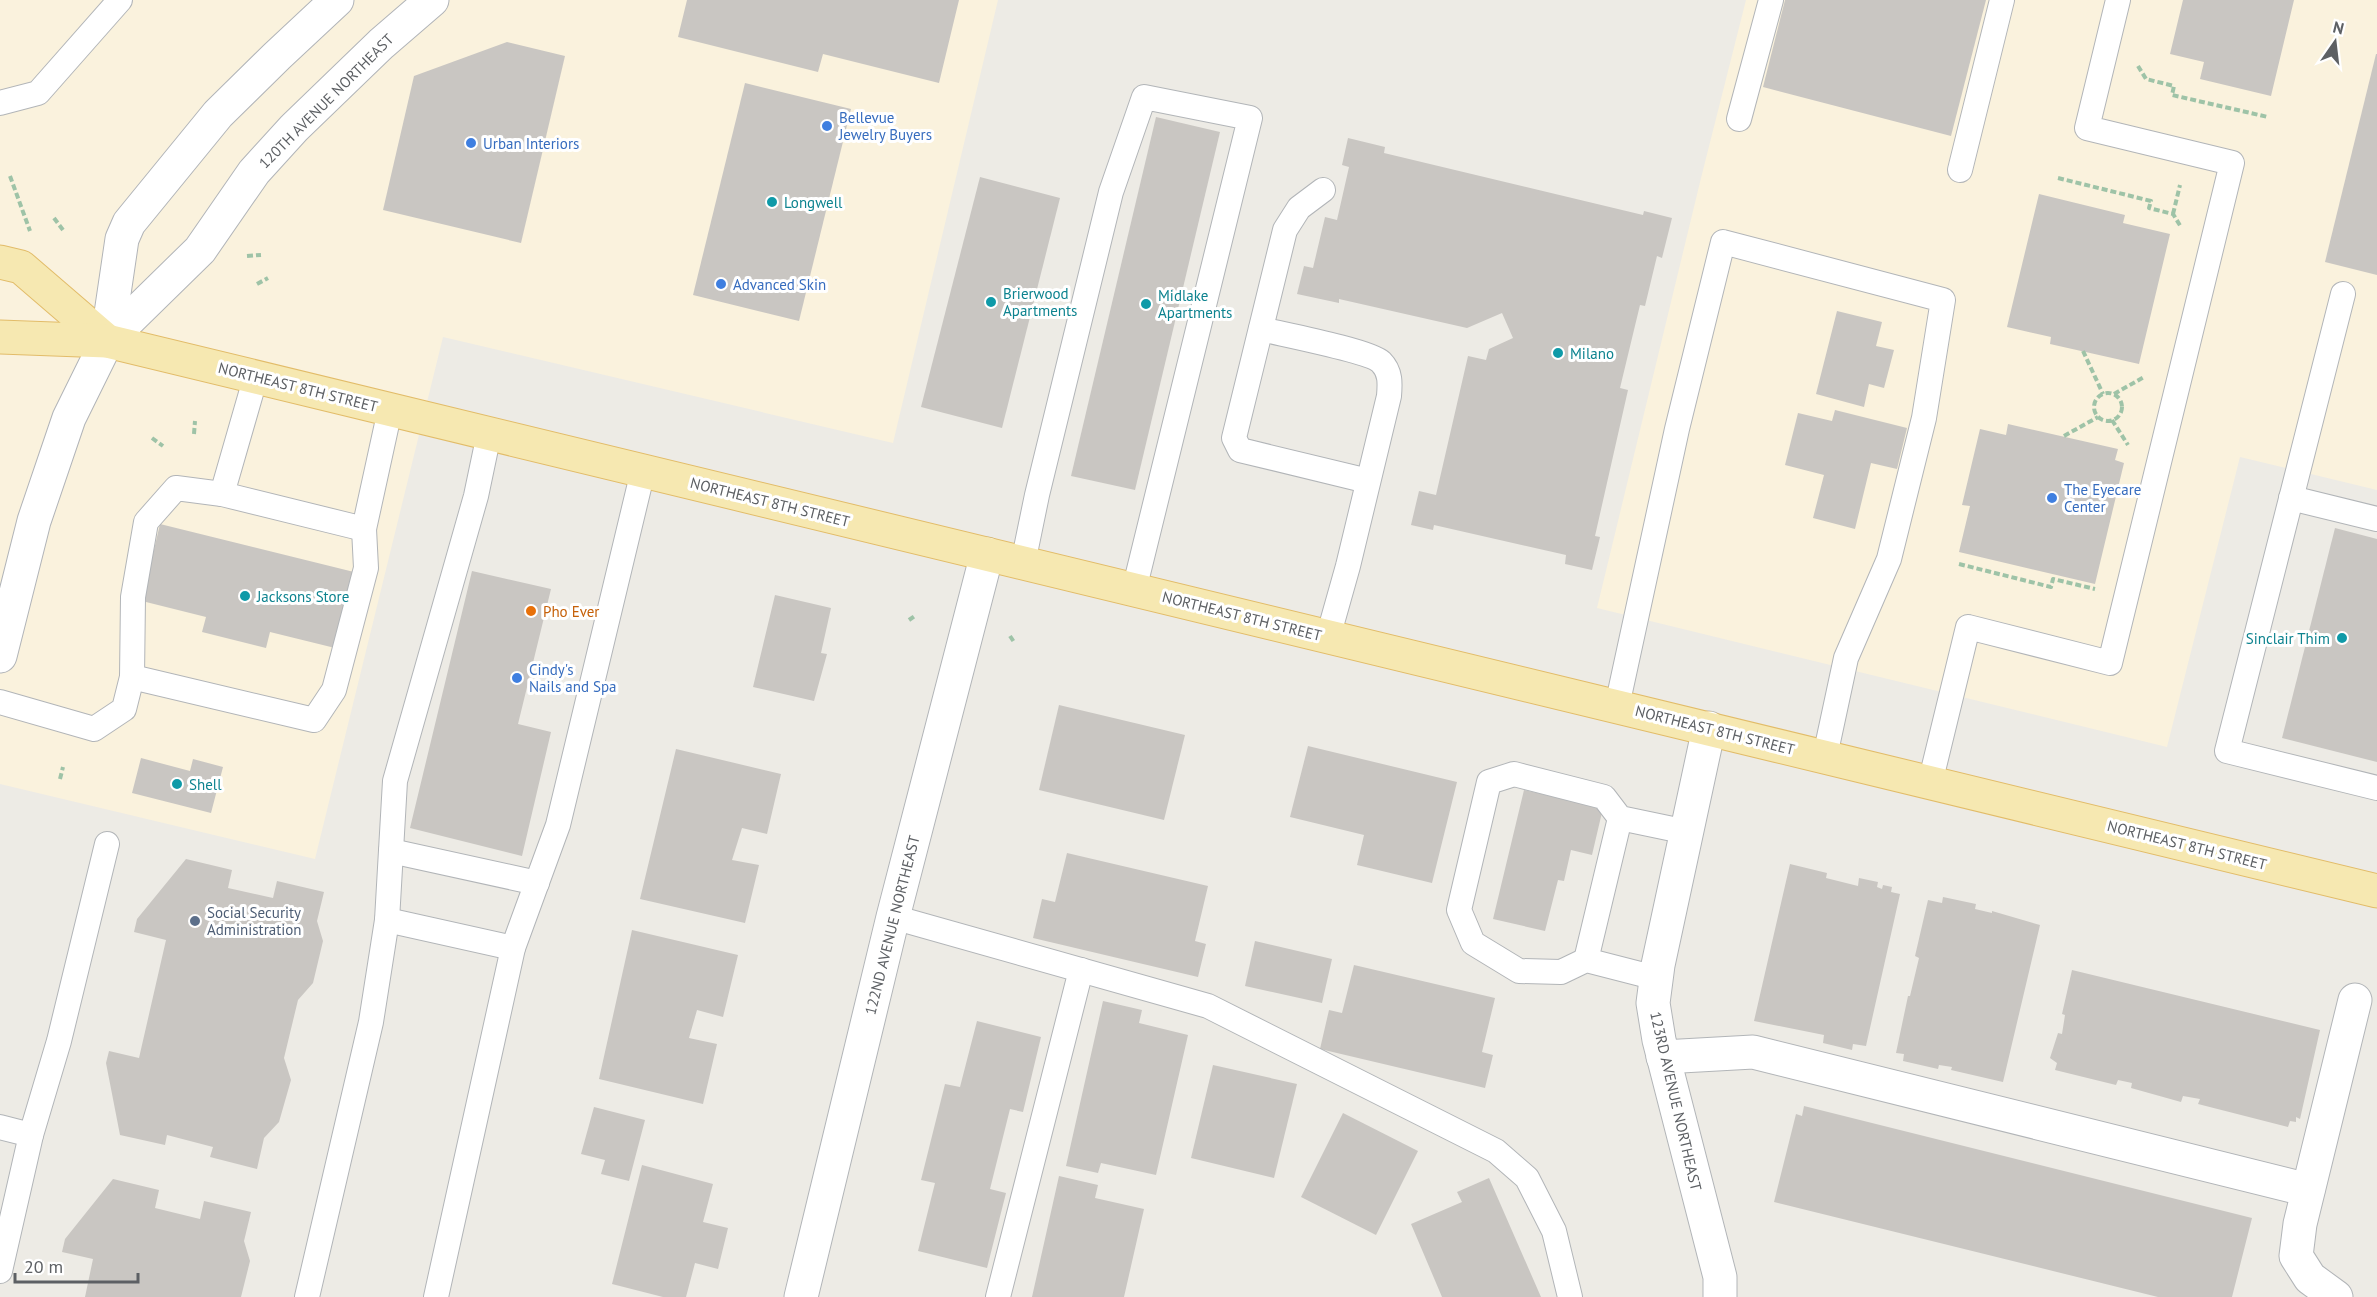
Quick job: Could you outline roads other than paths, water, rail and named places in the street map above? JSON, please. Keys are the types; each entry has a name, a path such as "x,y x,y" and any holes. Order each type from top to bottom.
{"main road":[{"name":"NORTHEAST 8TH STREET","path":"0,262 21,267 107,341"},
{"name":"NORTHEAST 8TH STREET","path":"0,337 107,341 2377,891"}],"street":[{"name":"120TH AVENUE NORTHEAST","path":"107,341 200,250 254,172 294,128 381,44 432,0"},
{"name":"120TH AVENUE NORTHEAST","path":"0,656 34,521 69,418 107,341 122,239 129,223 218,114 323,4"},
{"name":"122ND AVENUE NORTHEAST","path":"801,1297 893,917 987,554"},
{"name":"123RD AVENUE NORTHEAST","path":"1709,728 1656,978 1653,1003 1663,1057 1720,1277 1720,1297"},
{"path":"2336,1297 2310,1278 2296,1256 2300,1224 2355,1000"},
{"path":"1663,1057 1753,1052 2308,1190"}],"lane":[{"path":"0,103 38,93 120,0"},
{"path":"1739,119 1771,0"},
{"path":"1960,170 2002,0"},
{"path":"1930,783 1968,627 2110,663 2232,163 2087,128 2118,0"},
{"path":"1023,563 1037,495 1111,192 1144,97 1250,118 1134,590"},
{"path":"1323,190 1299,208 1285,230 1234,438 1240,450 1368,481"},
{"path":"1617,706 1677,429 1723,242 1943,300 1924,418 1889,559 1846,658 1825,756"},
{"path":"2343,294 2227,751 2377,788"},
{"path":"1261,329 1364,353 1381,361 1390,378 1389,396 1328,637"},
{"path":"222,494 256,376"},
{"path":"132,677 314,720 334,690 366,568 364,529 390,410"},
{"path":"307,1297 371,1022 387,920 395,781 476,496 489,434"},
{"path":"436,1297 513,948 558,825 643,471"},
{"path":"0,702 94,729 124,709 132,677 133,597 146,522 176,488 222,494 364,529"},
{"path":"2291,498 2377,519"},
{"path":"1656,978 1587,960 1561,972 1519,971 1473,944 1459,910 1489,782 1514,774 1604,797 1620,818 1687,832"},
{"path":"1587,960 1620,818"},
{"path":"0,1271 31,1135 59,1041 107,844"},
{"path":"391,851 537,883"},
{"path":"893,917 1208,1006 1496,1151 1527,1178 1554,1230 1570,1297"},
{"path":"387,920 513,948"},
{"path":"998,1297 1081,970"},
{"path":"0,1127 31,1135"}],"place":[{"name":"Bellevue Jewelry Buyers","path":"827,126"},
{"name":"Urban Interiors","path":"471,143"},
{"name":"Longwell","path":"772,202"},
{"name":"Advanced Skin","path":"721,284"},
{"name":"Brierwood Apartments","path":"991,302"},
{"name":"Midlake Apartments","path":"1146,304"},
{"name":"Milano","path":"1558,353"},
{"name":"The Eyecare Center","path":"2052,498"},
{"name":"Jacksons Store","path":"245,596"},
{"name":"Pho Ever","path":"531,611"},
{"name":"Sinclair Thim","path":"2342,638"},
{"name":"Cindy's Nails and Spa","path":"517,678"},
{"name":"Shell","path":"177,784"},
{"name":"Social Security Administration","path":"195,921"}]}
